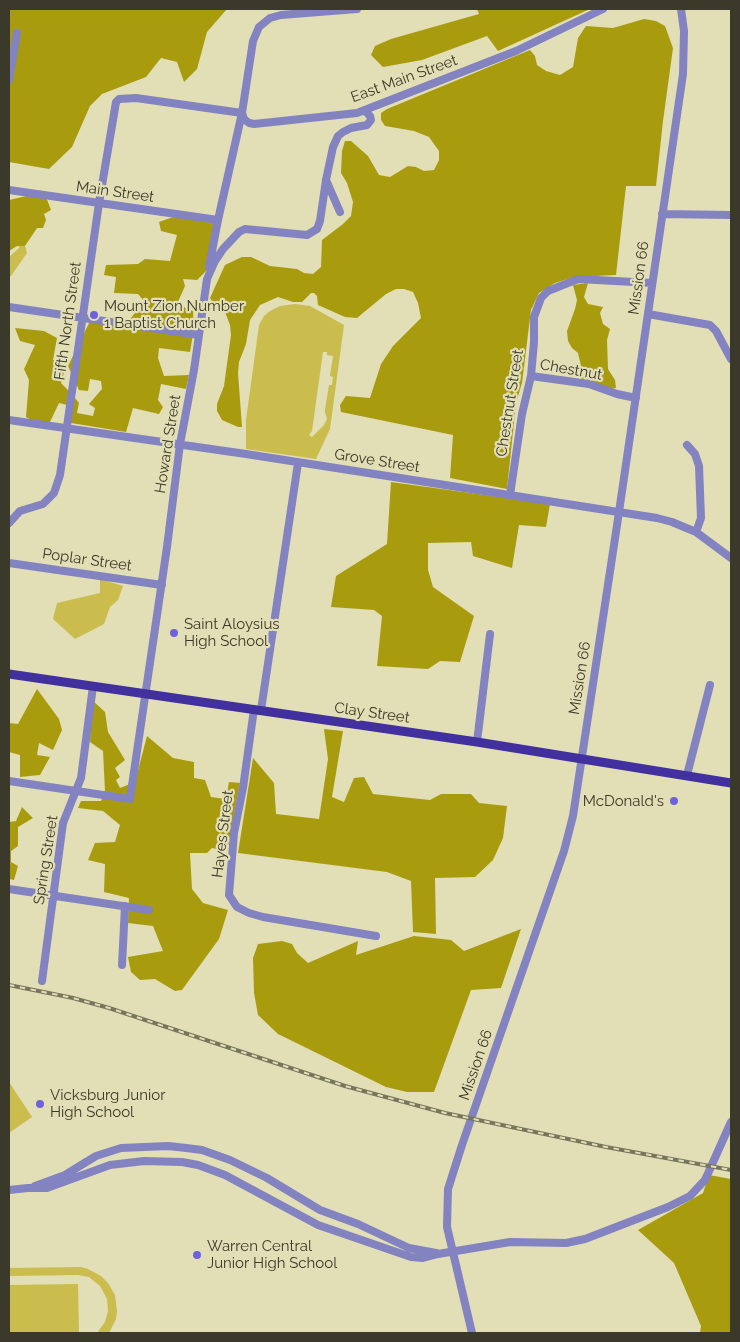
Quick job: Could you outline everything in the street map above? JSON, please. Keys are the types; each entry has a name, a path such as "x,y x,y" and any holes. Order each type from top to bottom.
{"main road":[{"name":"Clay Street","path":"9,674 477,742 731,783"}],"street":[{"path":"207,279 242,113 253,41 259,27 275,16 357,9"},
{"name":"East Main Street","path":"119,98 136,98 242,113 244,119 254,124 357,113 516,51 603,9"},
{"name":"Mission 66","path":"472,1333 447,1227 448,1189 564,851 573,816 683,74 684,31 681,9"},
{"path":"9,80 17,33"},
{"name":"Fifth North Street","path":"9,523 20,512 44,504 54,493 60,475 99,203 116,102 119,98"},
{"name":"Howard Street","path":"76,791 130,799 162,585 180,444 207,279 223,249 239,232 245,229 307,235 317,229 320,221 326,180 338,136 351,128 367,125 371,120 365,110"},
{"path":"326,180 340,212"},
{"name":"Main Street","path":"9,190 218,220"},
{"path":"662,214 731,215"},
{"name":"Chestnut Street","path":"510,495 522,414 531,376 534,317 542,298 548,290 578,279 652,283"},
{"path":"9,307 199,335"},
{"path":"648,314 710,325 716,331 731,359"},
{"name":"Chestnut","path":"531,376 588,384 636,398"},
{"name":"Grove Street","path":"9,420 180,444 657,518 696,532 731,558"},
{"path":"687,445 695,454 699,466 701,518 696,532"},
{"name":"Hayes Street","path":"298,463 257,710 234,833 229,895 237,907 263,917 376,936"},
{"name":"Poplar Street","path":"9,563 162,585"},
{"path":"477,742 490,634"},
{"path":"687,775 710,685"},
{"name":"Spring Street","path":"42,981 63,823 81,778 93,686"},
{"path":"9,782 76,791"},
{"path":"9,889 149,910"},
{"path":"122,965 125,906"},
{"path":"9,1190 47,1188 110,1164 144,1161 182,1162 198,1165 225,1175 318,1225 411,1257 422,1258 510,1242 566,1243 585,1239 668,1207 690,1196 705,1180 731,1122"},
{"path":"28,1188 65,1175 96,1156 114,1150 140,1146 168,1146 202,1150 230,1160 267,1178 320,1210 358,1224 409,1248 438,1254"}],"shaded area":[{"path":"9,9 227,9 207,32 197,69 184,82 177,62 161,58 146,77 102,94 90,106 72,147 49,169 9,162"},
{"path":"477,9 590,9 498,51 487,36 422,60 383,67 371,55 375,46 391,39 479,14"},
{"path":"644,19 656,21 665,26 673,48 656,186 626,186 616,275 574,277 555,283 539,293 531,310 522,383 516,403 507,489 450,478 453,435 341,412 340,405 346,396 370,398 381,364 393,346 421,318 418,303 413,292 404,289 396,289 386,294 357,318 345,317 318,305 317,296 314,293 311,293 302,302 293,302 278,297 260,305 250,320 246,344 239,362 238,373 242,427 222,420 217,411 217,404 224,386 231,335 230,325 225,312 216,307 210,298 225,265 242,257 251,257 270,266 297,269 304,273 313,274 321,267 322,240 351,216 353,202 347,183 341,173 342,151 345,141 351,141 368,156 379,175 390,177 408,166 424,171 434,170 439,160 439,151 429,137 414,131 385,126 381,120 381,113 530,50 535,56 537,65 546,71 560,75 573,67 578,38 586,26 613,28"},
{"path":"31,195 46,197 51,210 44,214 46,220 43,228 37,228 25,246 17,246 9,251 9,200"},
{"path":"176,216 214,222 207,270 197,280 183,279 185,286 177,304 193,311 194,328 190,352 159,348 158,358 164,376 189,375 186,389 161,384 158,400 163,407 159,414 133,408 126,432 71,423 67,414 75,398 79,403 77,413 93,416 95,408 89,404 102,389 101,381 90,379 88,391 79,390 68,366 89,323 131,318 144,301 138,294 114,293 116,277 104,275 106,265 138,264 145,259 170,261 177,235 161,231 159,222"},
{"path":"19,246 25,246 27,253 11,276 9,276 9,257"},
{"path":"588,283 584,297 588,304 603,307 600,313 603,324 610,329 607,340 608,369 615,380 616,388 610,389 581,379 578,353 568,341 567,331 577,300 573,285"},
{"path":"295,304 310,306 344,325 330,429 316,459 246,449 246,420 259,325 264,316 280,306","holes":["323,352 327,352 327,355 333,356 330,376 333,377 332,385 329,385 325,409 327,419 324,425 312,437 309,435 312,431"]},
{"path":"15,328 44,331 57,338 53,360 66,365 61,383 71,393 67,405 59,403 49,424 37,423 26,417 29,380 24,369 35,345 20,341"},
{"path":"391,482 550,504 546,527 519,525 512,568 473,556 471,542 428,543 428,570 433,587 474,616 460,662 440,661 428,669 377,666 382,616 374,610 331,607 336,576 387,544"},
{"path":"100,579 123,586 118,600 110,607 104,624 75,639 53,619 57,603 100,593"},
{"path":"37,689 59,719 62,730 53,750 39,743 37,755 50,757 40,775 20,777 20,755 9,752 9,723 18,724"},
{"path":"92,700 105,712 108,732 125,760 115,768 120,777 116,780 120,788 135,782 147,736 173,758 194,762 194,778 205,780 211,797 226,799 229,782 240,783 227,851 212,848 207,853 190,853 192,889 203,903 228,910 219,939 182,990 175,991 155,979 140,980 131,972 128,957 163,951 153,926 128,923 129,898 104,892 105,864 88,860 95,843 115,842 120,825 103,811 78,808 81,801 101,801 105,791 103,751 90,742"},
{"path":"324,729 343,731 332,797 344,802 354,778 364,777 373,794 430,800 441,794 471,794 479,803 507,806 503,838 493,860 475,877 435,878 436,934 413,932 411,881 387,872 238,853 253,758 274,783 276,814 319,819 328,759"},
{"path":"22,807 33,818 18,827 18,846 11,851 11,862 18,866 14,880 9,879 9,822 16,821"},
{"path":"521,929 501,988 471,990 434,1092 407,1092 386,1087 278,1034 258,1015 254,993 253,958 258,944 282,941 292,944 297,953 308,963 358,941 356,955 414,936 451,940 464,951"},
{"path":"9,1082 32,1117 9,1133"},
{"path":"709,1175 731,1179 731,1333 700,1333 701,1326 674,1263 638,1230 703,1193"},
{"path":"81,1267 101,1276 115,1295 116,1319 109,1333 97,1333 105,1322 108,1311 107,1299 100,1286 89,1277 78,1275 9,1276 9,1268"},
{"path":"78,1284 79,1333 9,1333 9,1285"}],"railway":[{"path":"9,985 73,998 109,1008 345,1086 445,1113 606,1147 731,1170"}],"place":[{"name":"Mount Zion Number 1 Baptist Church","path":"94,315"},
{"name":"Saint Aloysius High School","path":"174,633"},
{"name":"McDonald's","path":"674,801"},
{"name":"Vicksburg Junior High School","path":"40,1104"},
{"name":"Warren Central Junior High School","path":"197,1255"}]}
